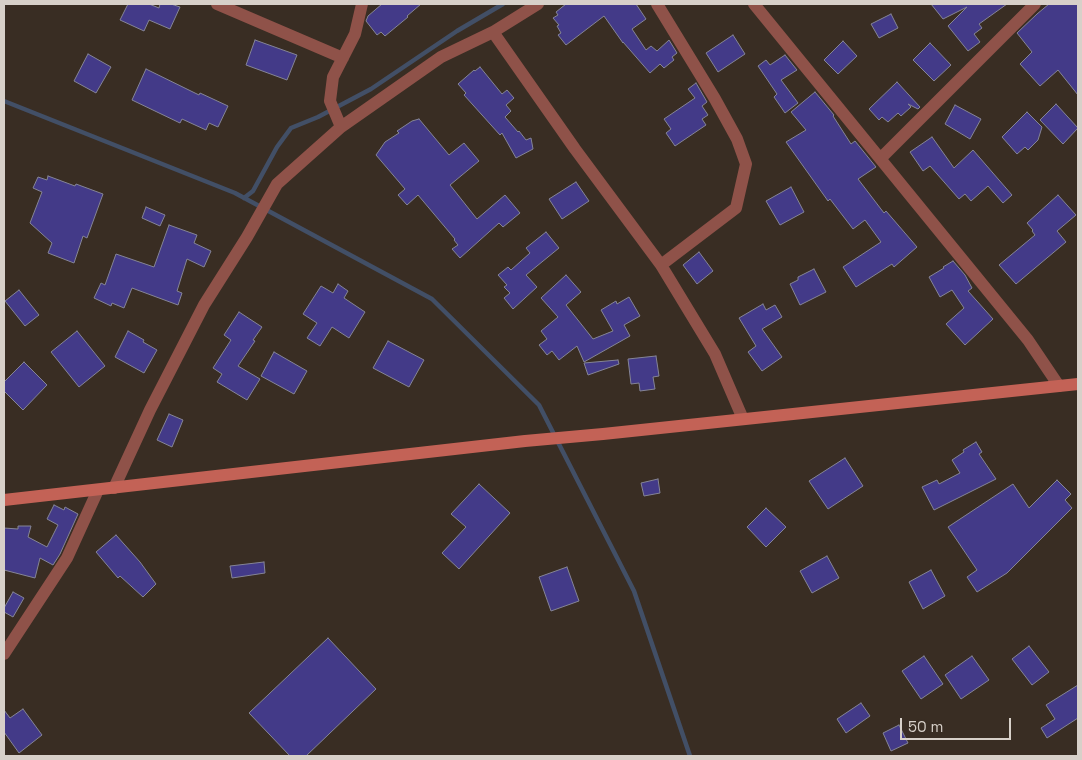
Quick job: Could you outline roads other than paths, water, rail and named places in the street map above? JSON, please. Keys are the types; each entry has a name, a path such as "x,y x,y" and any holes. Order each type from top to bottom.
{"main road":[{"path":"4,500 525,441 1078,384"}],"street":[{"path":"217,4 343,58"},
{"path":"339,122 330,101 333,77 355,34 362,4"},
{"path":"114,488 150,410 204,305 247,237 277,184 339,122 441,57 493,32 538,4"},
{"path":"657,4 715,99 737,139 746,164 736,208 661,265"},
{"path":"754,4 1028,340 1059,386"},
{"path":"881,158 1035,4"},
{"path":"493,32 575,149 661,265 715,354 743,419"},
{"path":"4,654 68,558 98,490"}],"waterway":[{"path":"244,198 253,191 277,147 291,128 318,117 371,89 457,31 503,4"},
{"path":"4,101 235,193 432,299 539,405 634,591 690,756"}]}
